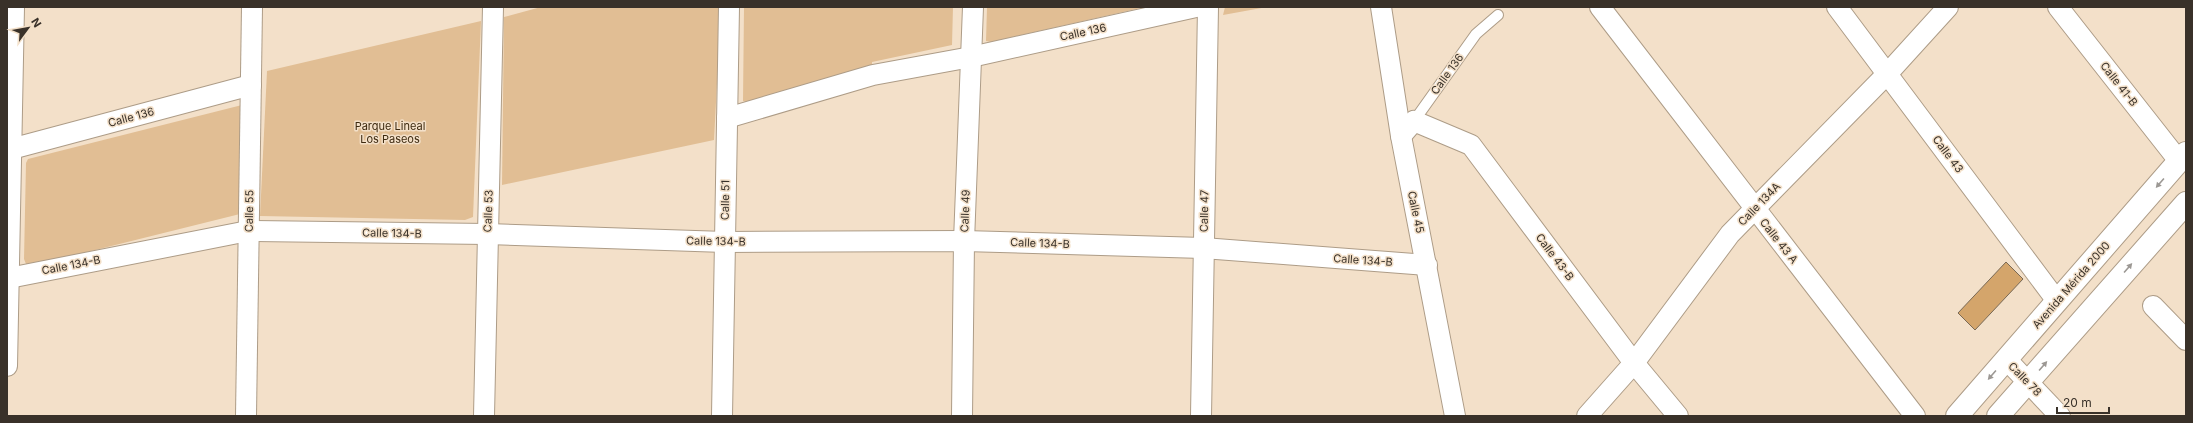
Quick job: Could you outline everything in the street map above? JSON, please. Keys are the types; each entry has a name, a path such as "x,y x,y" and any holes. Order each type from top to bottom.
{"main road":[{"name":"Avenida Mérida 2000","path":"1957,416 2183,157"},
{"path":"1998,416 2186,202"}],"street":[{"path":"7,366 11,149 10,57 14,7"},
{"name":"Calle 55","path":"246,416 252,7"},
{"name":"Calle 53","path":"484,416 493,7"},
{"name":"Calle 51","path":"722,416 729,7"},
{"name":"Calle 49","path":"962,416 964,241 973,7"},
{"name":"Calle 136","path":"727,118 874,75 971,57 1196,7"},
{"name":"Calle 47","path":"1202,416 1203,248 1208,7"},
{"name":"Calle 45","path":"1381,7 1401,136 1455,416"},
{"name":"Calle 43 A","path":"1600,7 1916,416"},
{"name":"Calle 43","path":"1837,7 1888,73 2057,301"},
{"name":"Calle 134A","path":"1587,416 1634,363 1730,234 1888,73 1948,7"},
{"name":"Calle 41-B","path":"2058,7 2183,157"},
{"name":"Calle 136","path":"11,149 251,85"},
{"name":"Calle 136","path":"1401,136 1414,121"},
{"name":"Calle 43-B","path":"1414,121 1471,145 1634,363 1678,416"},
{"name":"Calle 134-B","path":"9,278 248,231 487,234 725,242 964,241 1203,248 1427,265"},
{"path":"2153,306 2186,340"},
{"name":"Calle 78","path":"2006,360 2060,416"}],"lane":[{"name":"Calle 136","path":"1414,121 1476,34 1498,15"}],"green space":[{"path":"541,7 721,7 714,140 502,185 504,17"},
{"path":"744,7 953,7 952,45 872,62 872,66 746,102 743,101"},
{"path":"987,7 1145,7 991,42 986,41"},
{"path":"1225,7 1267,7 1223,15"},
{"name":"Parque Lineal Los Paseos","path":"481,21 473,217 465,220 260,216 267,71"},
{"path":"246,104 244,213 31,266 26,264 24,259 26,163 28,159"}],"building":[{"path":"2006,262 2023,279 1975,330 1958,313"}]}
